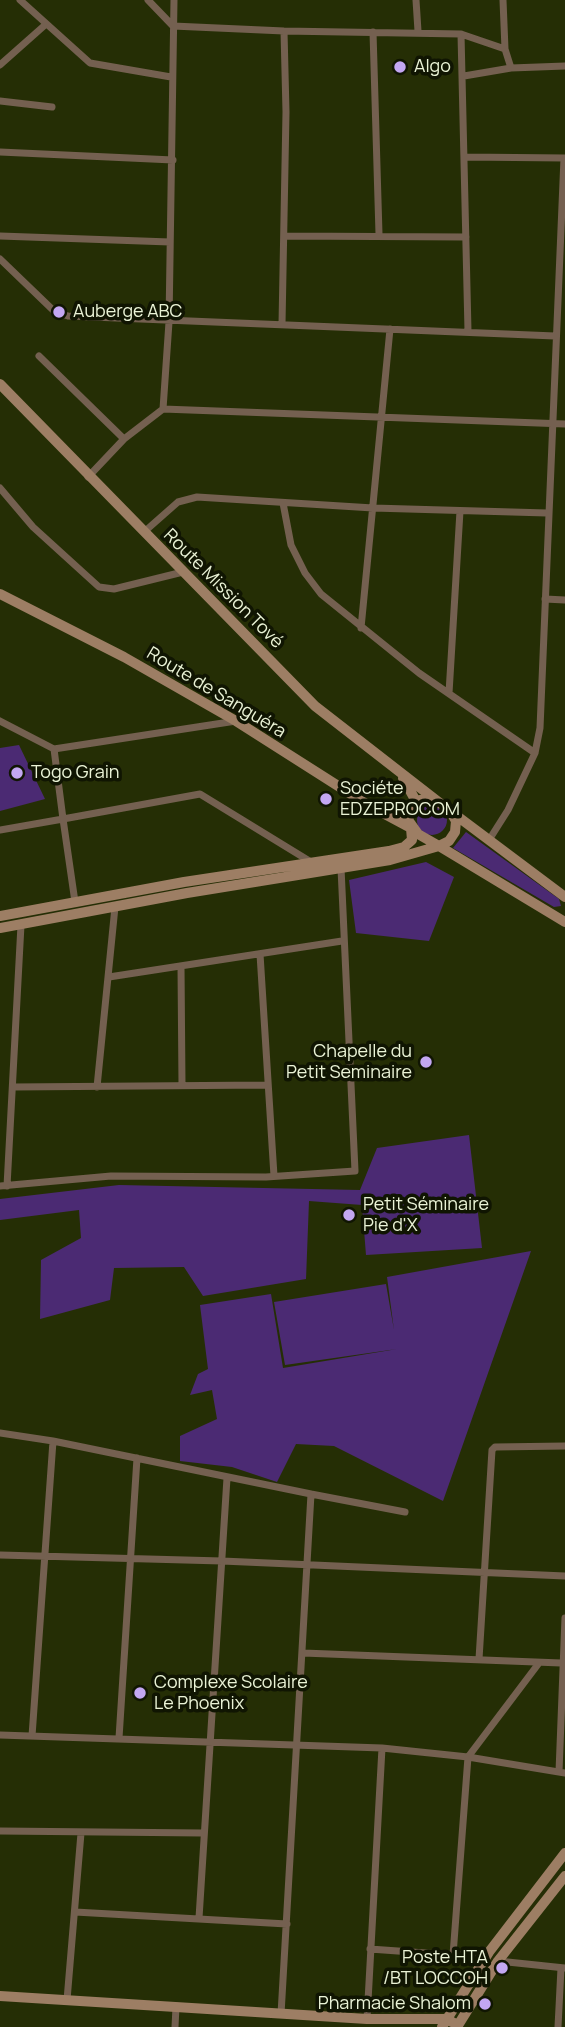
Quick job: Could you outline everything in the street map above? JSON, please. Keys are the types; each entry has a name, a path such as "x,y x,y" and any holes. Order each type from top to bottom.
{"street":[{"path":"20,0 44,25 90,63 172,77"},
{"path":"148,0 173,26 284,32 418,31 461,34 505,49"},
{"path":"163,409 169,322 174,0"},
{"path":"416,0 418,31"},
{"path":"503,0 505,49 511,68"},
{"path":"0,65 44,25"},
{"path":"282,324 285,236 284,32"},
{"path":"373,32 379,234"},
{"path":"461,34 468,331"},
{"path":"464,76 511,68 565,66"},
{"path":"0,102 52,107"},
{"path":"0,152 173,160"},
{"path":"464,157 565,158 540,716 535,753 508,810 489,841"},
{"path":"285,236 379,234 466,237"},
{"path":"0,236 170,242"},
{"path":"0,259 60,314 169,322 555,336"},
{"path":"361,628 384,417 390,329"},
{"path":"39,356 124,439"},
{"name":"Route Mission Tové","path":"0,384 315,706 450,811"},
{"path":"89,477 124,439 163,409 565,424"},
{"path":"0,488 33,527 99,587 114,589 183,572"},
{"path":"144,532 188,498 460,512 547,513"},
{"path":"283,503 291,545 305,573 321,594 361,628 535,753"},
{"path":"449,693 460,512"},
{"name":"Route de Sanguéra","path":"0,594 124,657 236,721 368,805 439,845"},
{"path":"545,599 565,600"},
{"path":"0,721 54,749 236,721"},
{"path":"54,749 78,914"},
{"path":"368,805 408,818 417,803 395,766"},
{"path":"0,830 201,793 311,862"},
{"path":"415,803 426,799 437,801"},
{"path":"450,811 565,897"},
{"path":"0,928 390,860 454,838 456,821 450,811"},
{"path":"0,916 404,847 412,841 409,813"},
{"path":"439,845 565,922"},
{"path":"21,925 13,1087 4,1186 111,1175 274,1176 350,1173 357,1168 342,941 341,868"},
{"path":"97,1087 115,908"},
{"path":"109,977 342,941"},
{"path":"260,954 274,1176"},
{"path":"181,966 182,1085"},
{"path":"13,1087 267,1085"},
{"path":"0,1433 53,1441 405,1512"},
{"path":"32,1736 53,1441"},
{"path":"479,1659 492,1450 495,1447 565,1446"},
{"path":"119,1738 137,1458"},
{"path":"199,1918 228,1478"},
{"path":"281,2014 310,1494"},
{"path":"0,1555 222,1561 308,1567 565,1576"},
{"path":"0,1734 382,1748 468,1757 562,1773 561,1663 565,1618"},
{"path":"303,1653 561,1663"},
{"path":"453,1955 468,1757 539,1663"},
{"path":"367,2019 382,1748"},
{"path":"0,1831 203,1833"},
{"path":"67,2000 81,1833"},
{"path":"444,2023 489,1952 565,1853"},
{"path":"0,1996 458,2026 498,1961 565,1876"},
{"path":"75,1912 287,1924"},
{"path":"370,1949 453,1955 489,1952"},
{"path":"498,1961 563,1968 558,2027"},
{"path":"175,2027 176,2007"}],"shaded area":[{"name":"Togo Grain","path":"19,745 45,799 0,811 0,748"},
{"path":"432,805 443,809 447,820 443,831 432,835 421,831 417,820 421,809"},
{"path":"466,832 559,899 561,906 554,907 453,848"},
{"path":"426,862 454,877 429,941 356,933 349,880"},
{"path":"469,1135 482,1248 366,1255 362,1205 309,1201 306,1279 203,1296 184,1267 114,1268 110,1300 40,1319 41,1260 81,1238 79,1210 0,1220 0,1199 119,1185 360,1190 377,1148"},
{"path":"531,1251 443,1501 334,1446 296,1444 277,1482 232,1467 180,1461 180,1436 217,1419 212,1390 190,1395 198,1374 208,1369 200,1305 271,1294 283,1368 397,1349 285,1365 274,1302 386,1284 394,1330 387,1277"}],"place":[{"name":"Algo","path":"400,67"},
{"name":"Auberge ABC","path":"59,312"},
{"name":"Togo Grain","path":"17,773"},
{"name":"Sociéte EDZEPROCOM","path":"326,799"},
{"name":"Chapelle du Petit Seminaire","path":"426,1062"},
{"name":"Petit Séminaire Pie d'X","path":"349,1215"},
{"name":"Complexe Scolaire Le Phoenix","path":"140,1693"},
{"name":"Poste HTA /BT LOCCOH","path":"502,1968"},
{"name":"Pharmacie Shalom","path":"485,2004"}]}
